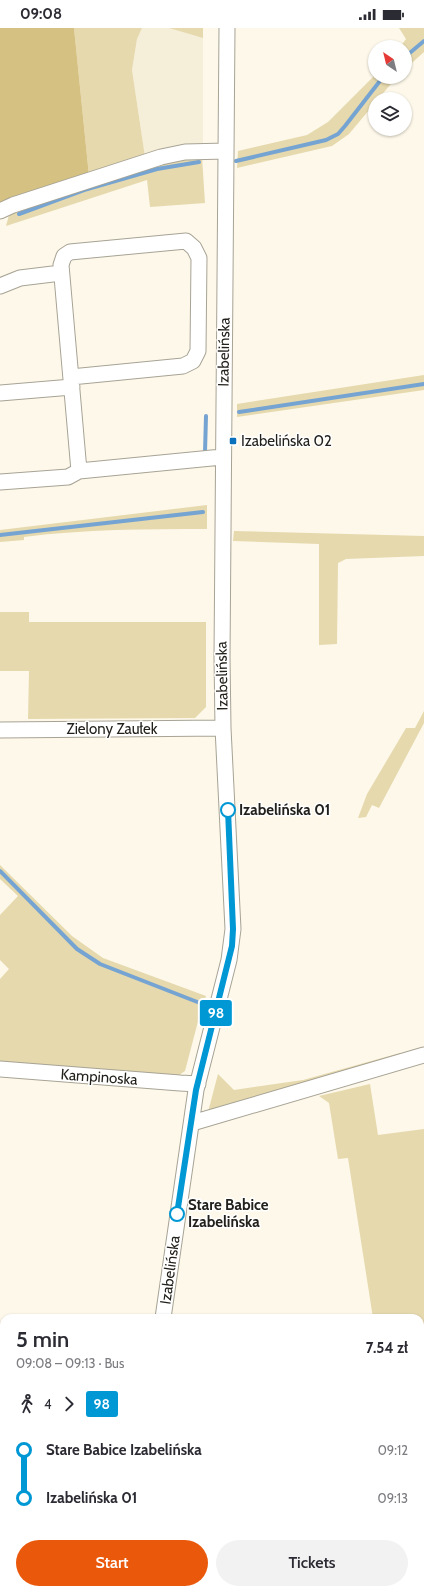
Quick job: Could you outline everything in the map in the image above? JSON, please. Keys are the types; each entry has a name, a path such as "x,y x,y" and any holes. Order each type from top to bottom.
{"street":[{"name":"Izabelińska","path":"164,1314 177,1215 198,1084 232,946 232,913 223,728 222,657 222,457 226,28"},
{"path":"0,211 13,205 161,157 185,152 226,151"},
{"path":"0,393 71,382 183,366 193,361 198,351 199,258 194,248 186,241 70,252 62,259 61,265 62,273 71,382 79,471"},
{"path":"0,286 20,278 62,273"},
{"path":"0,482 68,477 79,471 222,457"},
{"name":"Zielony Zaułek","path":"0,730 223,728"},
{"path":"192,1123 424,1055"},
{"name":"Kampinoska","path":"0,1070 198,1084"}],"shaded area":[{"path":"0,28 74,28 89,176 0,207"},
{"path":"74,28 142,28 137,39 132,70 145,157 89,176"},
{"path":"142,28 169,28 203,38 203,144 145,157 132,70 137,39"},
{"path":"169,28 203,28 203,38"},
{"path":"399,28 424,28 424,52 412,63 412,40 405,40"},
{"path":"368,82 368,84 391,84 384,92 368,92 368,111 349,134 332,146 237,168 238,151 307,135 328,122"},
{"path":"202,157 205,203 150,207 147,180 6,226 11,212 160,162"},
{"path":"424,375 424,390 237,417 237,404"},
{"path":"207,505 207,529 138,529 70,532 24,537 24,540 0,542 0,530"},
{"path":"234,531 424,536 424,556 346,559 338,563 337,644 319,645 319,544 233,541"},
{"path":"0,612 29,612 29,622 206,622 206,707 195,718 28,719 29,671 0,671"},
{"path":"424,711 424,723 379,808 372,805 366,817 358,818 367,794 406,728 415,728"},
{"path":"0,865 72,936 103,958 206,996 185,1071 175,1078 0,1065 0,979 9,969 0,960 0,915 18,896 0,879"},
{"path":"400,1053 401,1058 208,1112 218,1074 234,1090 303,1080"},
{"path":"370,1084 378,1135 424,1129 424,1314 372,1314 348,1158 338,1159 329,1103 319,1096"}],"waterway":[{"path":"412,51 424,41"},
{"path":"236,161 326,140 338,134 378,84"},
{"path":"19,214 84,190 157,169 199,162"},
{"path":"239,412 424,384"},
{"path":"205,452 206,416"},
{"path":"0,535 203,512"},
{"path":"0,871 77,949 100,964 205,1005"}],"bus line":[{"name":"98","path":"177,1214 196,1090 232,946 233,929 228,810"}],"place":[{"name":"Izabelińska 02","path":"233,441"},
{"name":"Izabelińska 01","path":"228,810"},
{"name":"Stare Babice Izabelińska","path":"177,1214"}]}
